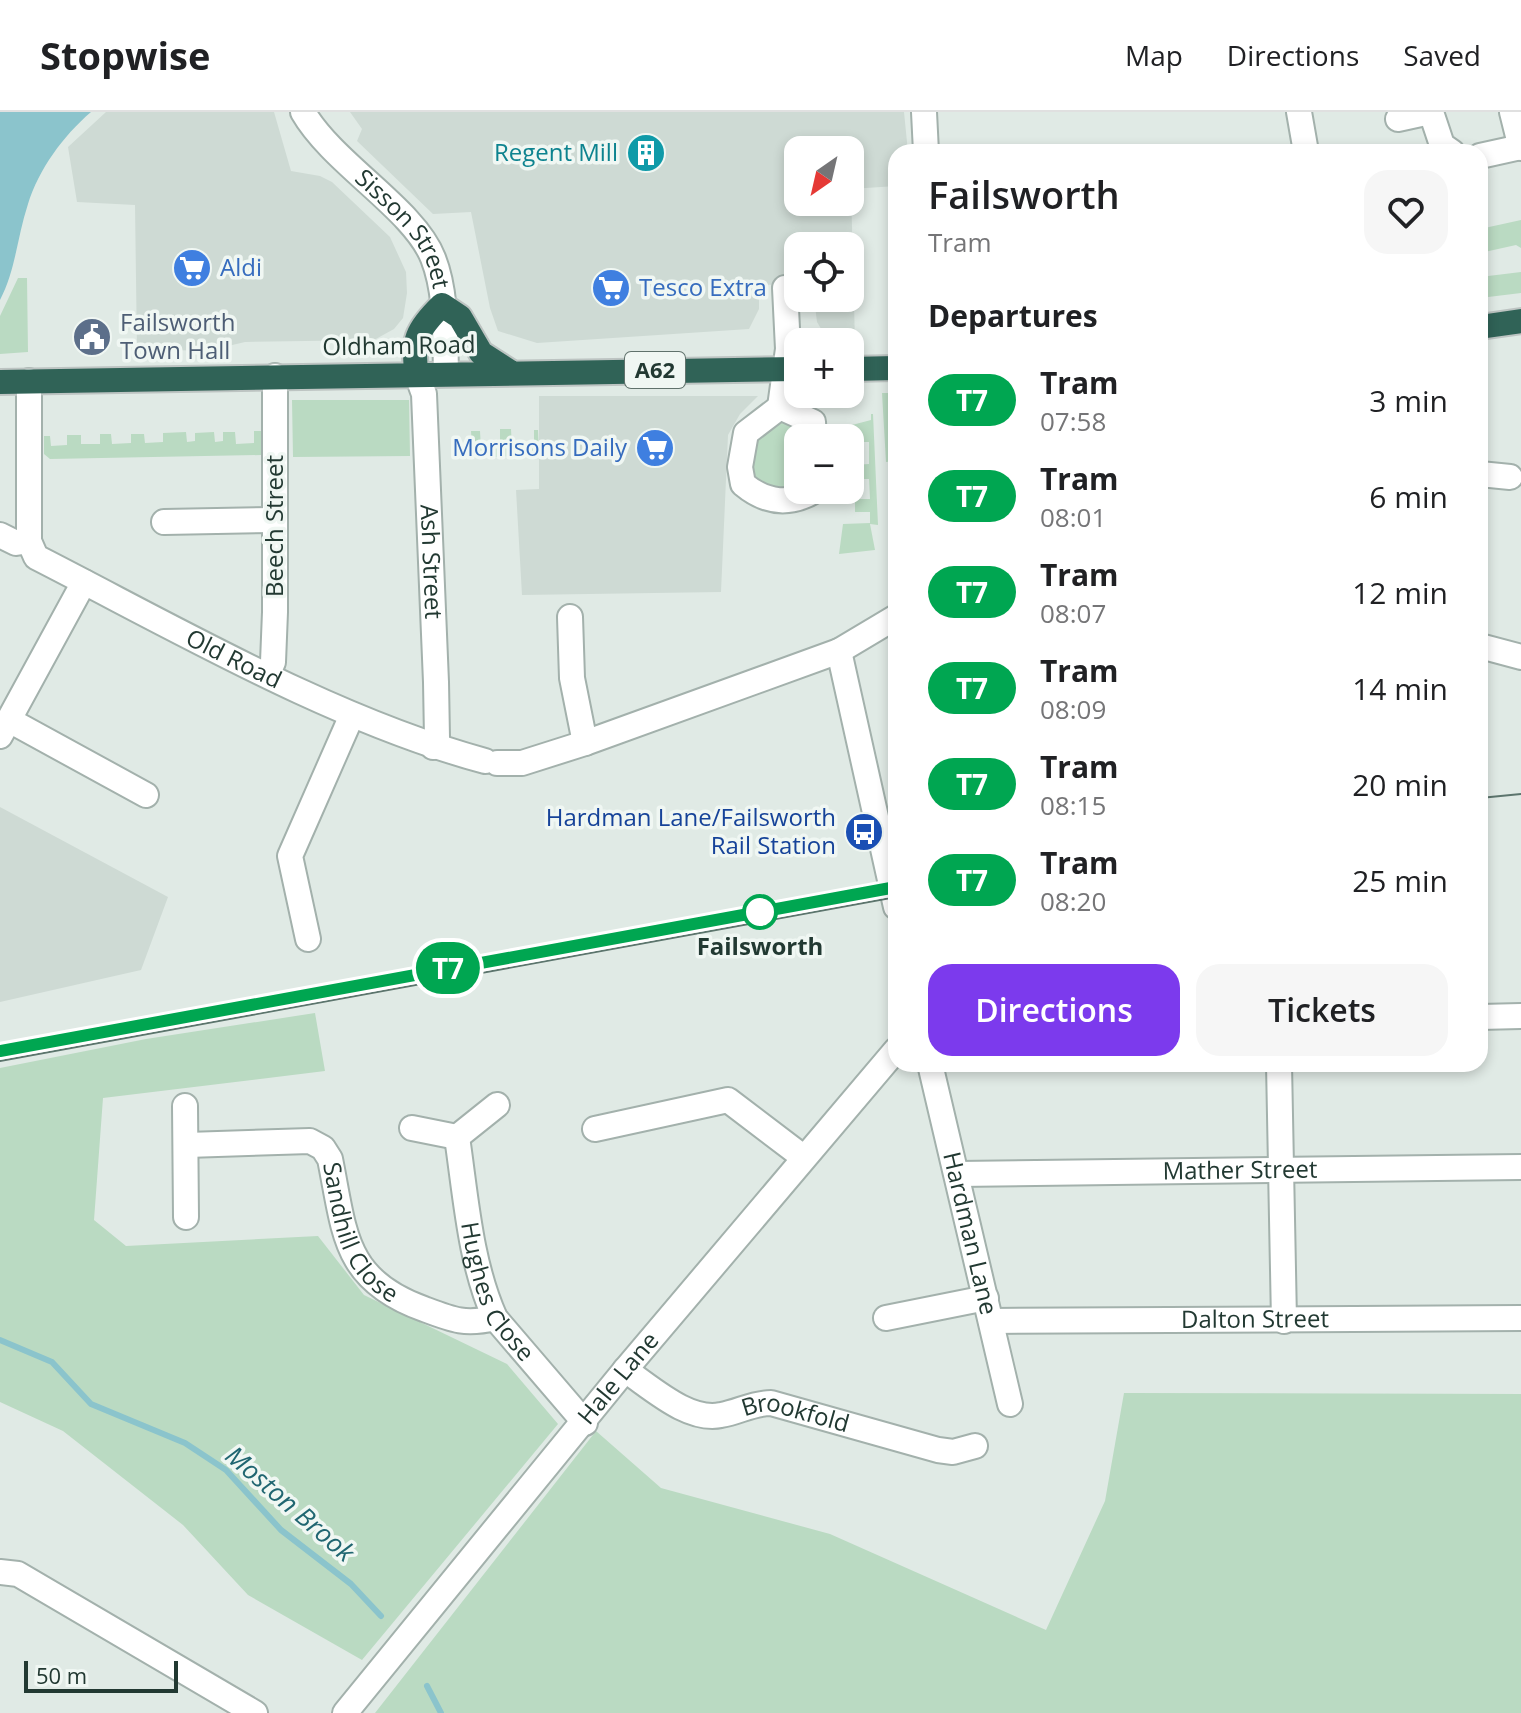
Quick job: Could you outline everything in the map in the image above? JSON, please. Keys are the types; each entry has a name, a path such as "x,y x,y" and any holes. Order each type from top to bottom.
{"highway":[{"path":"417,375 412,349 425,321 442,305 460,317 481,353 512,373"},
{"path":"1488,326 1521,321"},
{"path":"864,369 888,368"},
{"name":"Oldham Road","path":"0,382 784,369"}],"street":[{"name":"Sisson Street","path":"303,112 314,131 334,153 417,232 433,258 442,305 446,374"},
{"path":"924,112 926,144"},
{"path":"1299,112 1305,144"},
{"path":"1398,119 1430,112 1442,144"},
{"path":"1488,154 1521,147 1512,112"},
{"name":"Ash Street","path":"417,375 424,394 436,682 437,738 433,747"},
{"name":"Beech Street","path":"268,674 273,662 275,376"},
{"path":"0,535 16,543 29,541 29,381"},
{"path":"784,393 780,407 746,433 740,467 743,484 769,501 784,502"},
{"path":"780,407 813,424"},
{"path":"1488,475 1510,477"},
{"path":"164,522 274,520"},
{"name":"Old Road","path":"29,541 36,557 352,715 433,747 491,762 522,763 585,743 839,651 888,622"},
{"path":"84,582 4,728 146,795"},
{"path":"570,617 572,678 585,743"},
{"path":"1488,648 1521,657"},
{"path":"839,651 888,871"},
{"path":"308,939 290,856 352,715"},
{"path":"1488,1017 1521,1016"},
{"name":"Hale Lane","path":"345,1713 585,1423 625,1370 888,1059"},
{"name":"Hardman Lane","path":"932,1072 1010,1404"},
{"path":"1279,1072 1284,1321"},
{"path":"595,1129 728,1100 803,1157"},
{"path":"412,1128 457,1137 497,1105"},
{"path":"185,1106 186,1217"},
{"name":"Hughes Close","path":"457,1137 477,1269 495,1318 585,1423"},
{"name":"Sandhill Close","path":"187,1145 310,1141 323,1148 330,1159 350,1253 367,1278 392,1296 468,1324 495,1318"},
{"name":"Mather Street","path":"958,1174 1521,1167"},
{"name":"Dalton Street","path":"886,1318 988,1310 1284,1321 1521,1318"},
{"name":"Brookfold","path":"625,1370 690,1411 704,1416 721,1415 753,1403 771,1403 938,1450 967,1443"},
{"path":"0,1572 18,1574 255,1713"}],"shaded area":[{"path":"106,112 274,112 291,171 320,176 332,182 390,237 406,272 403,318 394,329 374,340 245,342 211,350 137,351 135,205 77,202 68,147"},
{"path":"350,112 904,112 907,144 888,144 888,187 864,188 864,136 784,136 784,216 852,216 852,232 784,232 784,284 759,285 759,309 749,329 537,343 498,331 490,308 471,212 433,214 357,141 362,129"},
{"path":"816,312 854,312 855,328 821,328"},
{"path":"539,396 758,396 740,414 728,435 721,592 522,595 516,490 539,489"},
{"path":"0,807 168,897 141,970 0,1002"}],"green space":[{"path":"1521,220 1521,248 1516,245 1488,251 1488,227"},
{"path":"1521,272 1521,293 1488,297 1488,276"},
{"path":"18,278 27,278 28,352 0,354 0,316"},
{"path":"882,393 888,393 886,462"},
{"path":"292,400 409,400 410,456 293,457"},
{"path":"873,414 878,525 870,524 875,550 839,554 843,524 870,523 870,512 855,512 855,504 864,504 864,499 870,499 869,479 864,479 864,464 869,464 869,442 864,442 864,424 856,424 871,420"},
{"path":"786,418 792,424 784,424 784,493 753,479 751,447 758,433"},
{"path":"500,429 511,429 512,449 534,448 534,430 538,430 539,455 462,458 465,448 472,447 471,431 480,431 481,449 500,448"},
{"path":"254,431 261,431 261,455 50,459 44,454 44,436 50,436 51,446 67,445 67,435 81,435 81,444 100,444 100,434 111,434 112,444 131,443 131,434 144,434 145,443 163,442 163,433 186,432 187,442 195,441 195,433 214,432 215,442 223,441 223,432 235,432 236,444 254,443"},
{"path":"315,1013 325,1071 103,1098 94,1220 126,1246 318,1236 364,1295 507,1364 558,1424 362,1660 248,1595 183,1525 63,1431 0,1402 0,1068 146,1039"},
{"path":"1124,1393 1521,1394 1521,1713 375,1713 596,1431 661,1488 830,1534 1046,1630 1105,1501"}],"water":[{"path":"0,112 91,112 62,142 39,178 28,204 10,277 0,300"}],"waterway":[{"name":"Moston Brook","path":"0,1340 52,1362 91,1404 185,1443 226,1470 281,1530 351,1584 381,1616"},
{"name":"Moston Brook","path":"427,1686 441,1713"}],"tram line":[{"path":"1488,797 1521,794"},
{"name":"T7","path":"0,1051 888,888"},
{"path":"0,1061 888,898"}],"place":[{"name":"Regent Mill","path":"646,153"},
{"name":"Aldi","path":"192,268"},
{"name":"Tesco Extra","path":"611,288"},
{"name":"Failsworth Town Hall","path":"92,337"},
{"name":"Morrisons Daily","path":"655,448"},
{"name":"Hardman Lane/Failsworth Rail Station","path":"864,832"},
{"name":"Failsworth","path":"760,912"}]}
